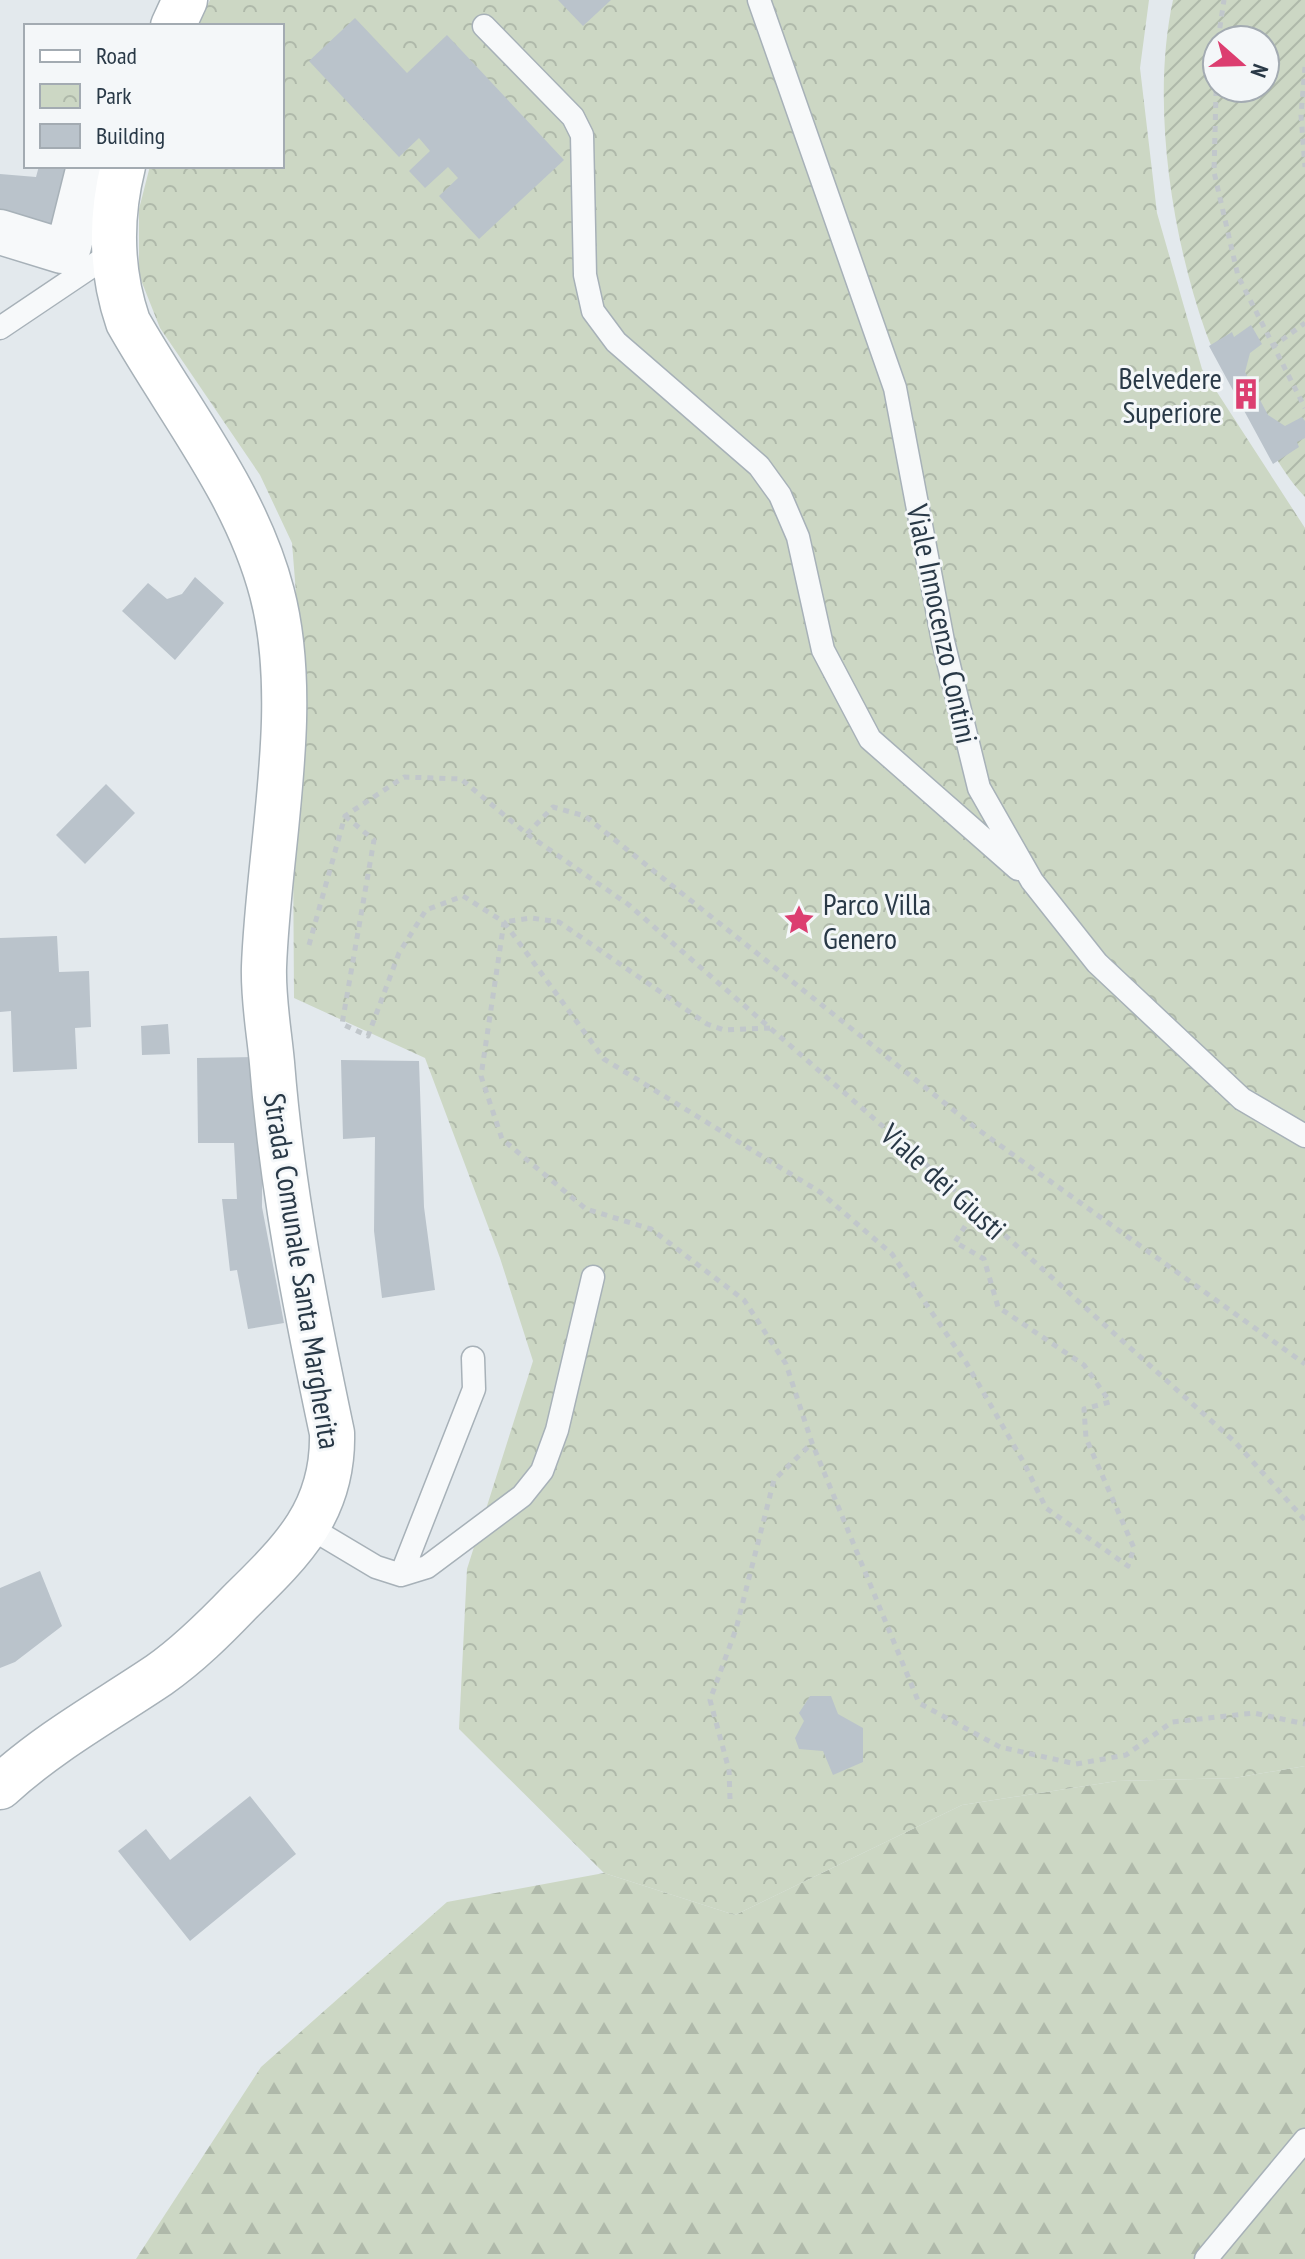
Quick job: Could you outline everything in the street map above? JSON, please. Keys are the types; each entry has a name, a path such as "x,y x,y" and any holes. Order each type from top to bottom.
{"street":[{"path":"157,24 182,0"},
{"path":"174,24 182,0"},
{"path":"0,232 62,251 69,246 88,168"},
{"name":"Strada Comunale Santa Margherita","path":"0,1787 39,1752 160,1674 205,1638 284,1559 309,1527 333,1464 332,1433 292,1244 278,1150 267,1024 264,969 284,703 276,612 260,548 242,511 128,322 117,290 113,252 123,168"}],"lane":[{"name":"Viale Innocenzo Contini","path":"759,0 895,388 943,641 979,788 1032,881 1097,963 1242,1099 1305,1136"},
{"path":"484,26 573,117 582,135 585,275 593,311 616,342 759,466 780,495 798,537 823,650 870,739 1032,881"},
{"path":"0,328 113,252"},
{"path":"309,1527 376,1567 401,1575 427,1567 522,1496 542,1471 557,1430 593,1277"},
{"path":"401,1575 474,1389 473,1358"},
{"path":"1206,2259 1305,2140"}],"path":[{"path":"1220,24 1224,0"},
{"path":"1305,67 1301,115 1305,167"},
{"path":"1216,104 1214,172 1238,276 1304,406"},
{"path":"1272,347 1305,323"},
{"name":"Viale dei Giusti","path":"345,816 404,777 461,779 527,834 629,905 770,1028 1236,1443 1305,1520"},
{"path":"527,834 553,807 585,816 976,1128 1305,1364"},
{"path":"307,953 345,816 374,840 342,1024 368,1036 399,953 426,910 463,896 504,922 604,1059 820,1192 892,1254 967,1364 1046,1508 1128,1566 1134,1548 1086,1438 1084,1409 1110,1402 1084,1365 998,1307 984,1259 955,1242 976,1209"},
{"path":"504,922 531,918 559,922 707,1024 724,1030 770,1028"},
{"path":"504,922 481,1076 502,1139 586,1209 651,1229 744,1300 786,1364 812,1443 919,1703 1000,1747 1076,1764 1126,1755 1172,1722 1254,1713 1305,1724"},
{"path":"730,1799 729,1770 710,1700 736,1629 774,1480 812,1443"}],"green space":[{"name":"Parco Villa Genero","path":"210,0 1149,0 1140,68 1157,213 1202,369 1305,528 1305,1766 1234,1778 1117,1781 962,1805 735,1915 604,1873 459,1729 467,1569 533,1361 500,1258 425,1058 294,998 293,841 301,656 292,543 260,475 160,328 139,275 139,209 149,168 284,168 284,24 198,24"},
{"path":"1173,0 1305,0 1305,497 1282,468 1209,341 1193,292 1174,210 1164,123 1164,81"},
{"path":"1305,1766 1305,2259 136,2259 261,2067 447,1902 604,1873 735,1915 962,1805 1117,1781 1234,1778"}],"building":[{"path":"558,0 611,0 583,26"},
{"path":"355,18 407,73 447,35 564,160 479,239 439,196 458,178 448,167 425,188 409,171 430,151 419,138 399,157 309,61"},
{"path":"38,168 75,168 60,237 0,227 0,174 36,177"},
{"name":"Belvedere Superiore","path":"1251,325 1262,344 1250,353 1245,372 1268,415 1285,426 1302,417 1305,421 1305,438 1297,442 1299,447 1273,464 1209,346 1232,332 1234,337"},
{"path":"195,577 224,603 175,660 122,611 148,583 167,599 182,594"},
{"path":"106,784 135,813 85,864 56,835"},
{"path":"57,936 59,972 89,971 91,1027 75,1028 77,1069 13,1072 11,1011 0,1012 0,938"},
{"path":"168,1024 170,1054 142,1055 141,1026"},
{"path":"262,1057 262,1207 284,1323 248,1329 237,1270 230,1271 222,1199 237,1199 234,1143 198,1143 197,1058"},
{"path":"341,1060 419,1061 424,1207 435,1290 382,1298 374,1231 375,1137 343,1139"},
{"path":"40,1571 62,1626 15,1662 0,1668 0,1588"},
{"path":"810,1696 831,1696 838,1714 863,1728 863,1762 833,1775 823,1751 799,1749 795,1738 804,1721 799,1713"},
{"path":"250,1796 296,1854 190,1941 118,1851 146,1829 170,1860"}],"place":[{"name":"Belvedere Superiore","path":"1246,394"},
{"name":"Parco Villa Genero","path":"799,920"}]}
